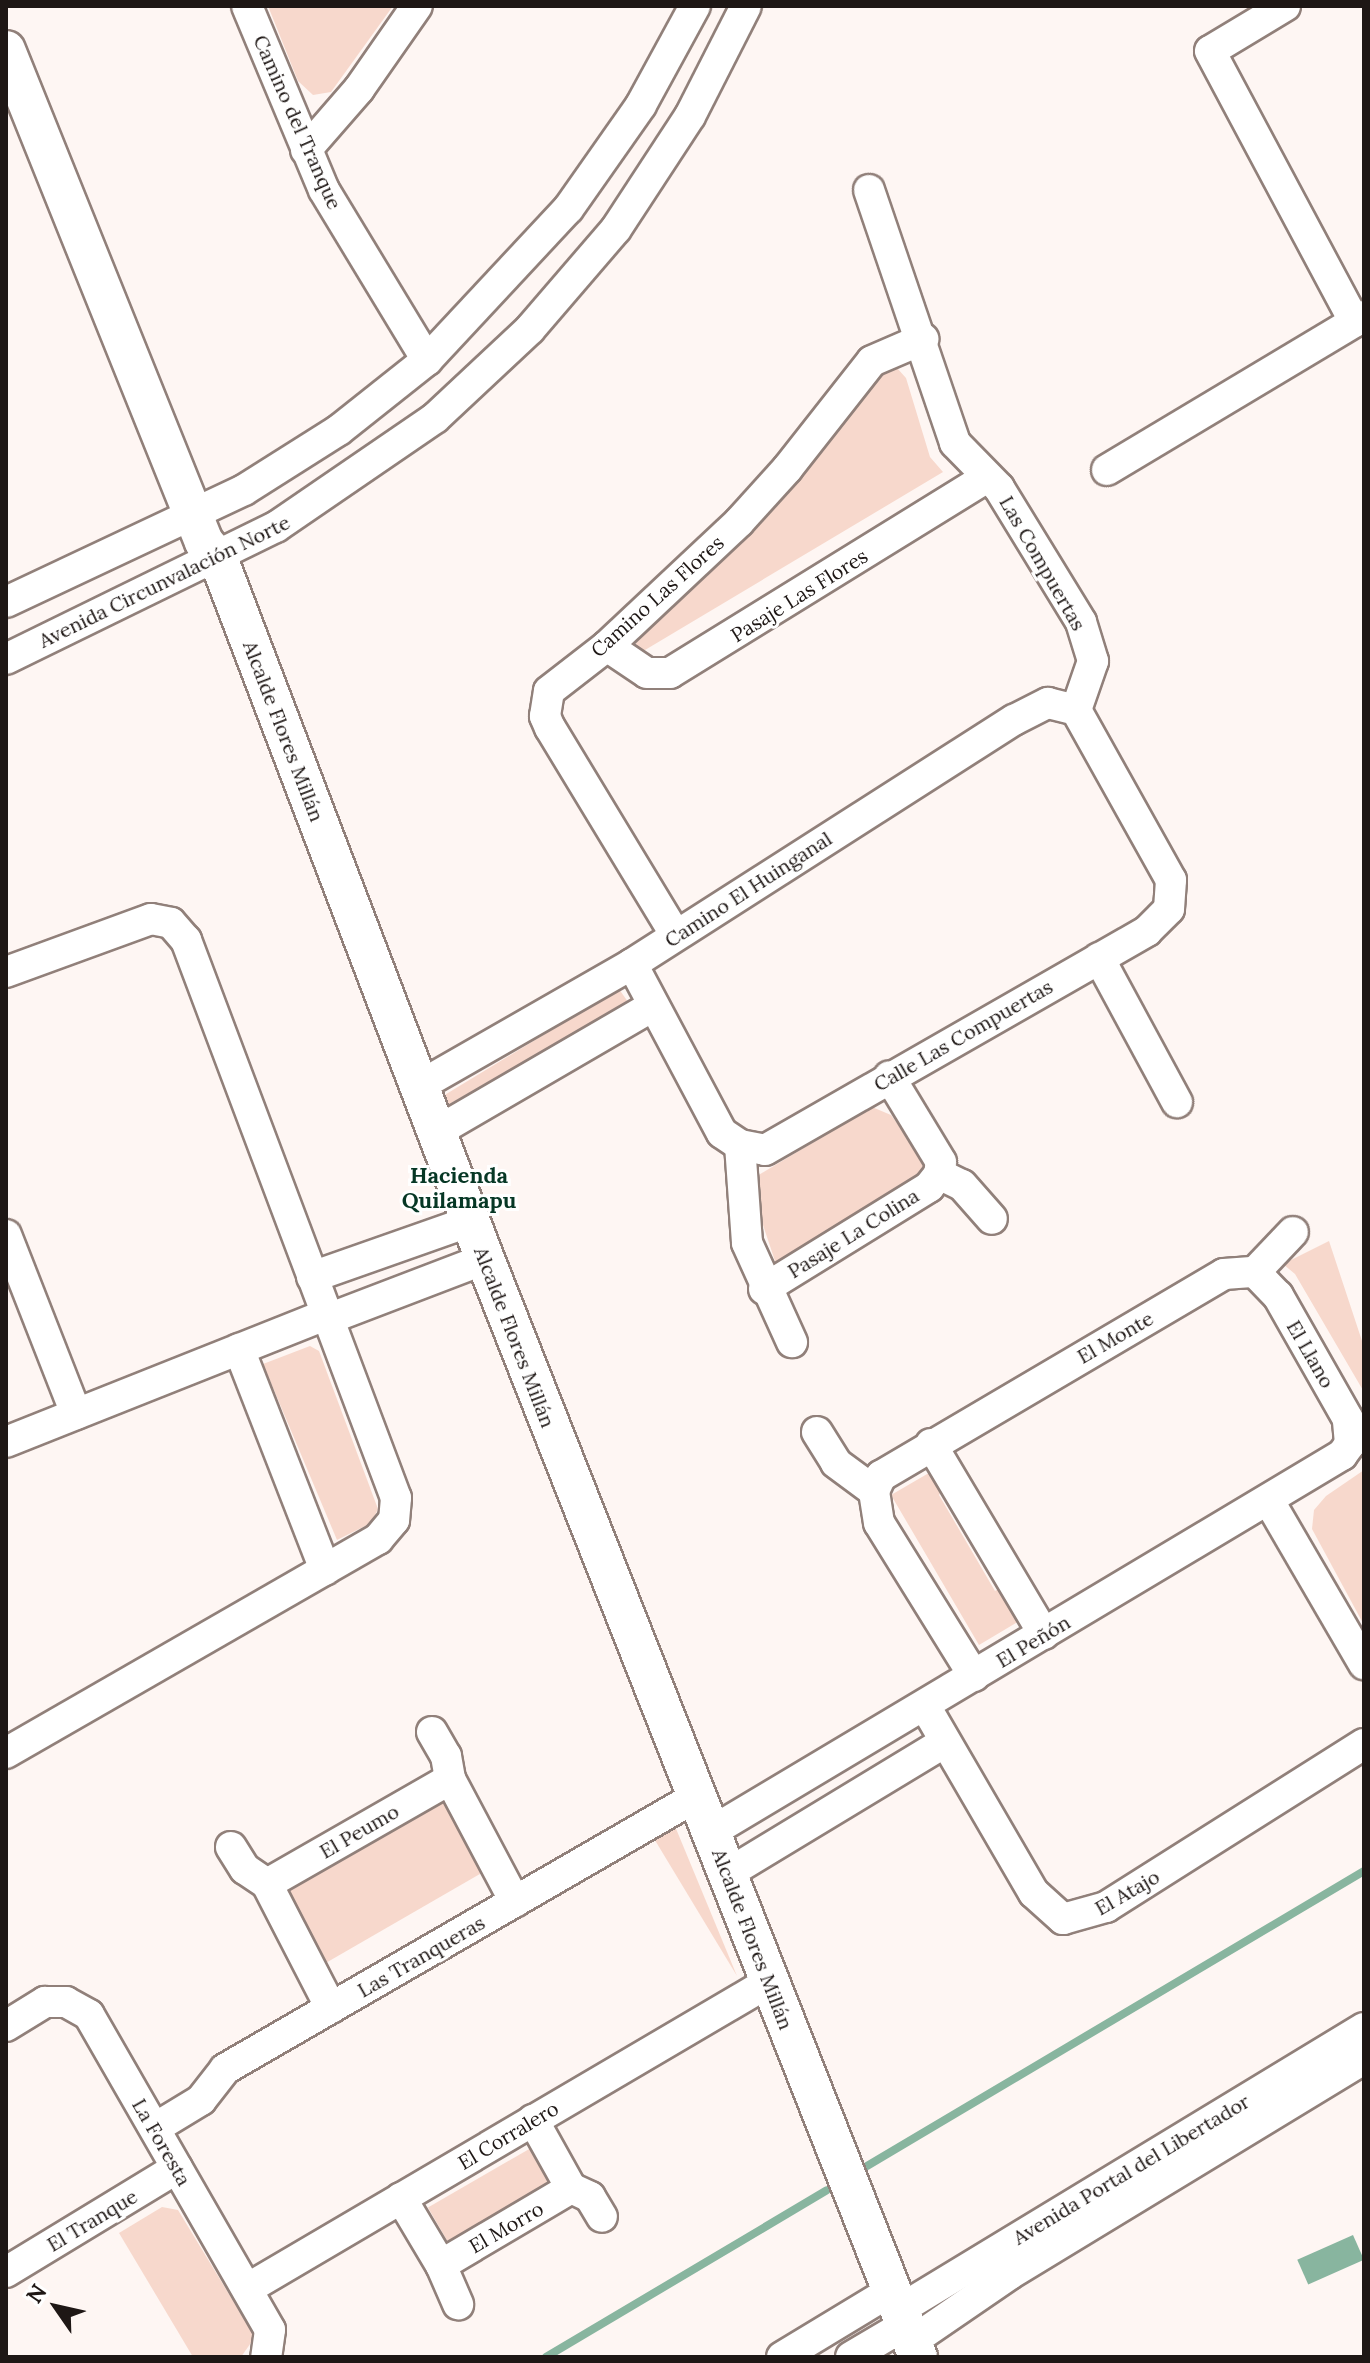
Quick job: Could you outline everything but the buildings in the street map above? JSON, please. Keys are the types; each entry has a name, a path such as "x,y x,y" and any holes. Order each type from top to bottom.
{"street":[{"name":"Camino del Tranque","path":"247,6 324,190 427,360"},
{"path":"306,150 359,89 417,6"},
{"path":"6,602 194,516 316,446 427,360 527,257 606,158 695,6"},
{"name":"Avenida Circunvalación Norte","path":"6,659 218,558 331,494 425,426 484,375 573,281 654,174 746,6"},
{"path":"1107,470 1359,319 1210,51 1285,6"},
{"name":"Alcalde Flores Millán","path":"6,50 204,542 218,558 485,1259 699,1795 727,1874 905,2325"},
{"name":"Las Compuertas","path":"869,190 923,339 955,443 987,477 1081,622 1093,661 1076,710"},
{"path":"527,257 552,278 573,281"},
{"name":"Camino Las Flores","path":"675,934 545,716 545,703 558,681 607,646 768,490 872,361 923,339"},
{"name":"Pasaje Las Flores","path":"607,646 647,673 670,673 987,477"},
{"name":"Camino El Huinganal","path":"421,1085 632,964 1014,720 1048,703 1076,710"},
{"name":"Calle Las Compuertas","path":"740,1145 765,1150 889,1076 1147,931 1169,909 1171,880 1076,710"},
{"path":"6,972 151,919 171,923 186,940 396,1498 394,1520 378,1539 6,1753"},
{"path":"1099,958 1177,1102"},
{"path":"632,964 722,1133 740,1145"},
{"path":"438,1131 653,1006"},
{"name":"Pasaje La Colina","path":"764,1289 929,1187 939,1174 941,1162 889,1076"},
{"name":"Pasaje La Colina","path":"740,1145 747,1243 764,1289 792,1342"},
{"name":"Pasaje La Colina","path":"939,1174 962,1185 992,1219"},
{"path":"312,1277 471,1221"},
{"path":"1255,1272 1293,1232"},
{"path":"6,1235 76,1414"},
{"path":"6,1442 239,1349 485,1259"},
{"name":"El Monte","path":"874,1491 892,1466 1224,1274 1255,1272"},
{"name":"El Llano","path":"1255,1272 1278,1296 1348,1419 1350,1444"},
{"path":"239,1349 325,1570"},
{"path":"817,1432 836,1463 874,1491 879,1523 974,1676"},
{"path":"931,1444 1044,1634"},
{"name":"El Peñón","path":"711,1832 1331,1465 1350,1444"},
{"path":"1269,1501 1364,1664"},
{"name":"El Atajo","path":"925,1706 1034,1893 1063,1919 1106,1907 1364,1744"},
{"path":"432,1732 446,1756 450,1779 515,1902"},
{"path":"727,1874 945,1742"},
{"name":"El Peumo","path":"267,1884 450,1779"},
{"name":"Las Tranqueras","path":"155,2128 201,2100 225,2069 699,1795"},
{"path":"231,1847 245,1869 267,1884 331,2008"},
{"name":"El Corralero","path":"247,2289 769,1982"},
{"name":"La Foresta","path":"6,2026 45,2002 66,2002 89,2015 270,2330 268,2354"},
{"name":"Avenida Portal del Libertador","path":"851,2357 1364,2028"},
{"name":"Avenida Portal del Libertador","path":"782,2357 905,2325 1010,2274 1364,2059"},
{"path":"533,2120 571,2188 590,2197 602,2217"},
{"name":"El Tranque","path":"6,2272 177,2168"},
{"name":"El Morro","path":"441,2265 571,2188"},
{"path":"401,2198 441,2265 458,2304"}],"shaded area":[{"path":"268,6 393,6 331,92 313,95 298,81"},
{"path":"897,368 906,378 930,457 943,472 640,653 634,639 883,370"},
{"path":"619,989 628,1002 446,1106 443,1096"},
{"path":"872,1107 891,1115 926,1163 915,1180 776,1264 756,1204 757,1176"},
{"path":"1329,1241 1364,1347 1364,1392 1295,1274 1283,1264"},
{"path":"310,1346 319,1351 378,1509 371,1523 337,1540 263,1364"},
{"path":"934,1470 944,1487 939,1495 995,1591 1002,1587 1021,1620 979,1645 891,1495"},
{"path":"1364,1470 1364,1625 1312,1529 1314,1510 1326,1496"},
{"path":"447,1789 492,1867 321,1966 276,1888"},
{"path":"672,1819 737,1976 650,1832"},
{"path":"531,2148 553,2186 450,2246 428,2208"},
{"path":"162,2207 178,2210 255,2337 241,2357 193,2357 119,2233"},
{"path":"1353,2235 1364,2260 1308,2284 1297,2260"}],"waterway":[{"path":"867,2166 1364,1871"},
{"path":"546,2357 826,2191"}],"district":[{"name":"Hacienda Quilamapu","path":"459,1188"}]}
